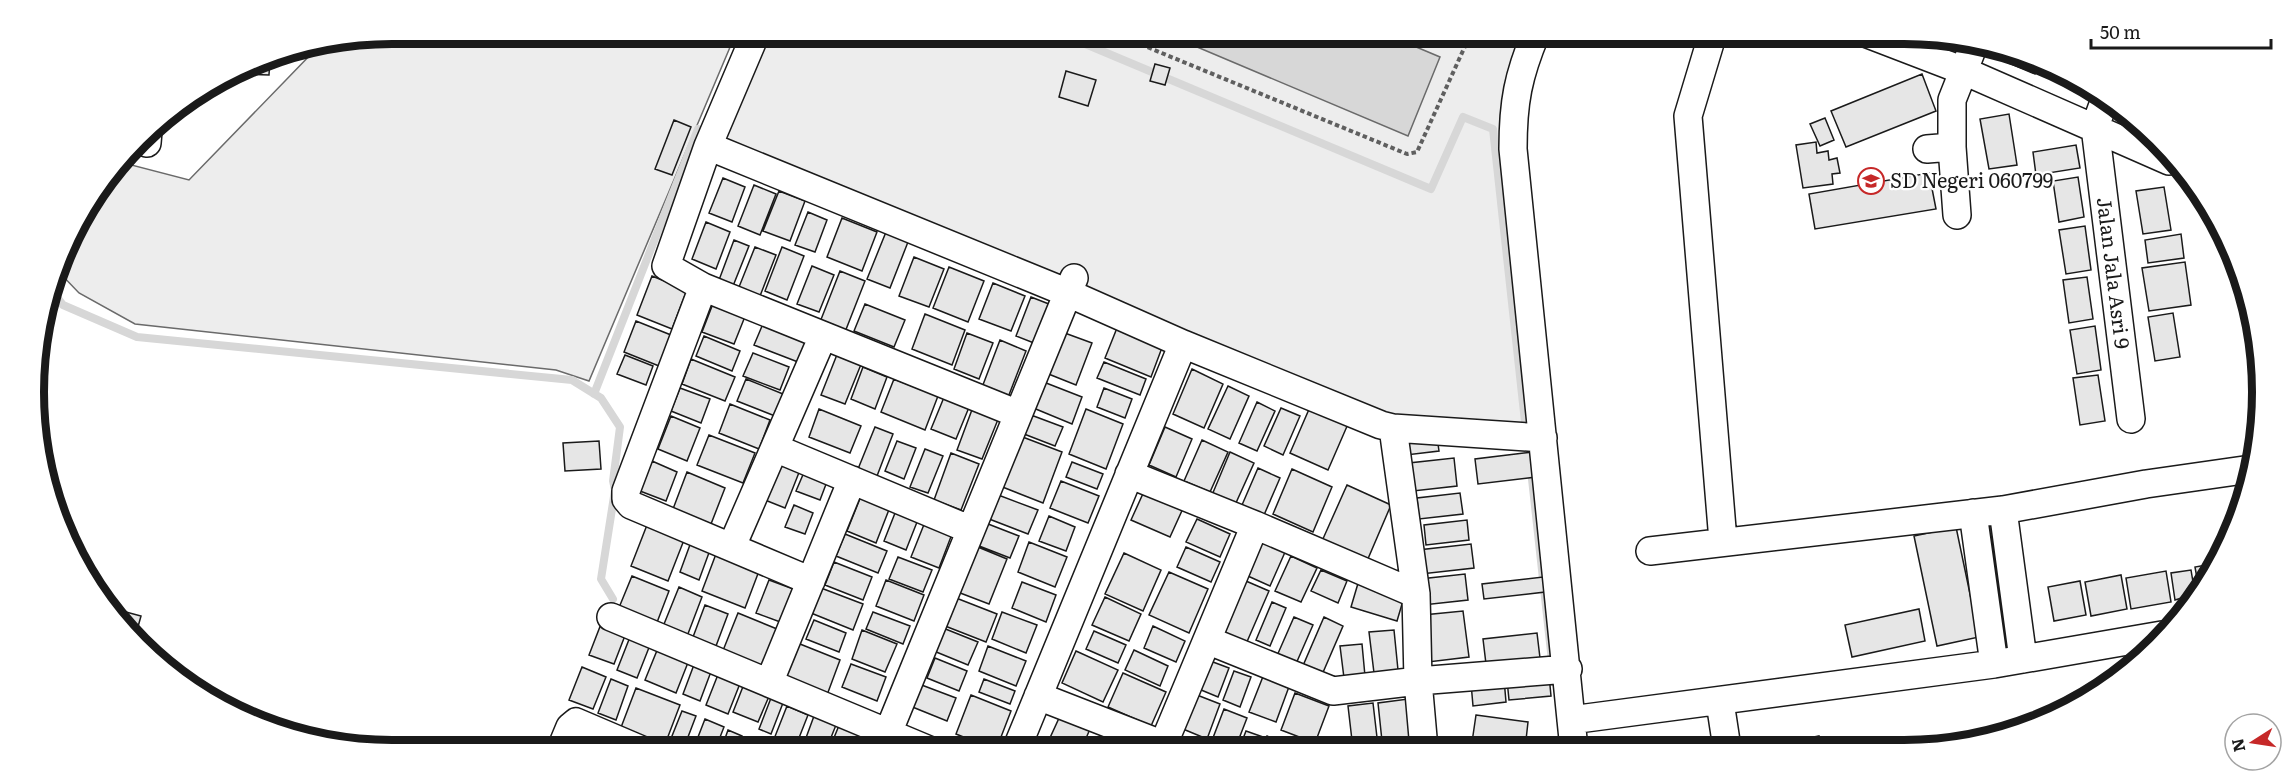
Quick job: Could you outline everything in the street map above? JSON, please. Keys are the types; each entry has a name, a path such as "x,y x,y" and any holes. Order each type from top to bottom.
{"street":[{"path":"751,44 711,139 666,262 669,268 703,287 1018,414"},
{"path":"1532,44 1519,75 1513,113 1513,149 1532,437 1558,670 1571,720 1573,740"},
{"path":"1710,44 1688,116 1723,541"},
{"path":"1894,44 1964,71 2160,157"},
{"path":"1957,215 1940,148 1952,100 1972,50"},
{"path":"2095,127 2102,106"},
{"name":"Jalan Jala Asri 9","path":"2095,127 2131,419"},
{"path":"711,139 1070,287 1182,344 1393,428 1532,437"},
{"path":"703,287 626,491 626,499 631,506 732,546 811,581"},
{"path":"884,740 1070,287"},
{"path":"732,546 823,336"},
{"path":"1020,740 1182,344"},
{"path":"1393,428 1416,594 1418,681 1423,740"},
{"path":"775,448 971,530"},
{"path":"1650,551 2003,510 2146,484 2243,470"},
{"path":"1129,474 1416,594"},
{"path":"769,683 852,480"},
{"path":"2003,510 2023,659"},
{"path":"1973,513 1994,664"},
{"path":"1169,740 1207,640 1255,525"},
{"path":"611,617 769,683 882,740"},
{"path":"1571,720 1994,664 2150,637"},
{"path":"1207,640 1333,691 1418,681 1558,670"},
{"path":"1038,696 1146,740"},
{"path":"1720,702 1726,740"},
{"path":"565,740 570,727 576,722 620,740"}],"path":[{"path":"1140,44 1407,154 1417,152 1466,44"}],"shaded area":[{"path":"369,44 731,44 589,381 556,370 135,324 79,293 63,277 90,218 102,198 128,164 189,180 313,53"},
{"path":"759,44 1526,44 1501,112 1535,446 1397,439 718,146"},
{"path":"1190,44 1409,44 1440,57 1408,136"}],"building":[{"path":"1998,56 2036,70 2035,74"},
{"path":"1155,64 1170,68 1165,85 1150,81"},
{"path":"270,66 269,75 249,74"},
{"path":"1066,71 1096,80 1088,106 1059,97"},
{"path":"1922,74 1936,111 1846,147 1831,111"},
{"path":"2009,114 2017,165 1989,169 1980,119"},
{"path":"1825,118 1834,140 1820,146 1810,124"},
{"path":"674,120 691,127 672,175 655,169"},
{"path":"1816,142 1817,153 1828,151 1829,160 1837,158 1840,173 1832,174 1833,184 1803,188 1796,145"},
{"path":"2076,145 2080,168 2036,175 2033,152"},
{"path":"1929,173 1936,209 1815,229 1809,194"},
{"path":"2078,177 2084,217 2059,222 2053,181"},
{"path":"723,178 745,187 732,222 709,213"},
{"path":"754,185 776,194 760,235 738,226"},
{"path":"2164,187 2171,230 2143,234 2136,191"},
{"path":"779,191 805,201 790,241 763,231"},
{"path":"808,212 827,220 815,252 795,245"},
{"path":"842,218 877,232 862,271 827,257"},
{"path":"706,222 730,232 716,269 692,259"},
{"path":"2085,226 2091,270 2066,274 2059,230"},
{"path":"886,232 908,242 890,288 867,279"},
{"path":"2181,234 2184,258 2148,263 2145,240"},
{"path":"734,240 749,246 733,286 719,280"},
{"path":"755,247 776,255 760,296 739,287"},
{"path":"782,247 804,256 787,300 765,291"},
{"path":"914,257 944,269 929,307 899,296"},
{"path":"2185,262 2191,305 2149,311 2142,268"},
{"path":"812,266 834,275 819,312 797,304"},
{"path":"949,267 984,281 968,322 933,308"},
{"path":"840,271 865,281 845,332 820,322"},
{"path":"652,276 687,290 672,329 637,315"},
{"path":"2087,277 2093,319 2069,323 2063,280"},
{"path":"993,283 1025,296 1011,331 979,319"},
{"path":"1031,297 1054,306 1039,345 1016,336"},
{"path":"714,301 746,314 734,344 702,332"},
{"path":"865,304 905,320 894,347 854,331"},
{"path":"2173,313 2180,357 2155,361 2148,317"},
{"path":"925,314 965,330 952,365 912,349"},
{"path":"765,319 809,336 798,362 754,345"},
{"path":"636,321 671,335 659,366 624,352"},
{"path":"2095,326 2101,370 2077,374 2070,330"},
{"path":"1117,328 1163,345 1151,377 1105,358"},
{"path":"1062,332 1092,343 1076,385 1046,373"},
{"path":"967,333 993,343 979,379 954,369"},
{"path":"704,336 740,351 732,371 696,356"},
{"path":"1000,340 1026,351 1007,400 981,390"},
{"path":"840,347 864,357 845,404 821,395"},
{"path":"753,353 789,367 780,390 743,376"},
{"path":"625,355 653,366 646,385 617,374"},
{"path":"691,359 735,377 725,401 682,384"},
{"path":"1104,362 1146,379 1140,395 1097,378"},
{"path":"863,367 887,377 875,409 851,399"},
{"path":"1192,369 1223,384 1204,428 1173,414"},
{"path":"2098,375 2105,421 2080,425 2073,378"},
{"path":"746,379 783,394 775,416 737,401"},
{"path":"894,379 938,396 925,430 881,412"},
{"path":"1041,381 1082,397 1072,424 1031,407"},
{"path":"1228,386 1249,396 1230,439 1208,429"},
{"path":"680,388 710,399 701,423 671,411"},
{"path":"1104,388 1132,399 1125,418 1097,407"},
{"path":"947,390 972,400 956,439 931,429"},
{"path":"1257,402 1275,411 1257,451 1239,443"},
{"path":"730,404 770,420 759,449 719,433"},
{"path":"973,407 999,417 982,459 957,450"},
{"path":"1310,407 1348,424 1328,470 1290,453"},
{"path":"1281,408 1300,416 1283,455 1264,446"},
{"path":"819,409 861,426 850,453 809,437"},
{"path":"1086,409 1123,424 1106,469 1069,454"},
{"path":"1031,415 1063,427 1055,446 1024,434"},
{"path":"671,416 700,428 687,461 658,449"},
{"path":"875,427 893,434 877,476 858,469"},
{"path":"1165,427 1192,439 1176,477 1149,465"},
{"path":"1436,430 1439,451 1406,455 1403,434"},
{"path":"709,435 755,453 743,483 697,465"},
{"path":"1020,436 1062,452 1043,503 1000,486"},
{"path":"1202,440 1228,452 1210,492 1184,481"},
{"path":"599,441 601,469 565,471 563,443"},
{"path":"897,441 916,448 904,479 885,471"},
{"path":"925,449 943,456 928,493 910,487"},
{"path":"1230,452 1254,463 1235,505 1212,495"},
{"path":"1533,452 1536,477 1478,484 1475,459"},
{"path":"951,453 979,464 961,510 934,500"},
{"path":"1454,458 1457,486 1413,491 1409,463"},
{"path":"652,461 677,472 666,501 640,491"},
{"path":"779,462 800,470 785,508 765,500"},
{"path":"1072,462 1103,474 1097,489 1066,477"},
{"path":"1258,468 1280,478 1264,515 1242,505"},
{"path":"1292,469 1332,487 1313,532 1273,514"},
{"path":"805,470 828,479 820,500 796,491"},
{"path":"687,472 725,488 711,524 673,509"},
{"path":"1061,481 1099,496 1088,523 1050,508"},
{"path":"1347,485 1391,505 1367,561 1322,541"},
{"path":"1146,487 1185,504 1170,537 1131,520"},
{"path":"993,493 1038,510 1028,534 984,517"},
{"path":"1460,493 1463,514 1419,519 1417,498"},
{"path":"861,496 890,507 876,543 847,531"},
{"path":"794,505 813,513 805,534 785,527"},
{"path":"897,508 919,517 906,550 884,541"},
{"path":"1049,516 1075,527 1066,551 1039,541"},
{"path":"1197,519 1230,534 1220,557 1186,542"},
{"path":"1467,520 1469,540 1426,545 1424,525"},
{"path":"925,522 952,534 939,568 911,557"},
{"path":"983,522 1019,536 1010,558 974,544"},
{"path":"647,525 684,540 668,581 631,566"},
{"path":"1956,527 1979,637 1937,646 1914,536"},
{"path":"845,534 887,551 878,573 836,556"},
{"path":"1255,536 1286,550 1270,586 1239,572"},
{"path":"691,542 710,550 699,580 680,572"},
{"path":"1029,542 1067,557 1055,587 1018,572"},
{"path":"1471,544 1474,568 1421,574 1418,550"},
{"path":"973,545 1007,559 989,604 955,591"},
{"path":"1186,547 1220,562 1211,582 1177,567"},
{"path":"1124,553 1161,570 1143,611 1105,594"},
{"path":"716,554 759,571 745,608 702,591"},
{"path":"1291,556 1317,568 1301,602 1275,591"},
{"path":"898,557 932,570 923,592 889,579"},
{"path":"834,562 872,577 863,600 825,585"},
{"path":"2206,565 2197,579 2195,567"},
{"path":"1321,570 1347,581 1338,603 1311,591"},
{"path":"2191,570 2194,585 2184,597 2175,600 2171,573"},
{"path":"2166,571 2171,602 2131,609 2126,578"},
{"path":"1169,572 1208,589 1189,633 1149,615"},
{"path":"1465,574 1468,600 1423,605 1420,579"},
{"path":"2121,575 2127,609 2091,616 2085,582"},
{"path":"632,576 669,591 656,625 618,610"},
{"path":"1543,577 1545,592 1484,599 1482,584"},
{"path":"1239,578 1269,591 1246,644 1215,630"},
{"path":"769,580 796,590 783,623 756,613"},
{"path":"886,580 924,595 914,621 876,606"},
{"path":"1359,580 1405,594 1397,621 1351,607"},
{"path":"2080,581 2086,615 2054,621 2048,587"},
{"path":"1022,582 1056,595 1046,622 1012,608"},
{"path":"679,587 702,597 686,639 662,629"},
{"path":"821,588 863,604 853,630 811,613"},
{"path":"951,596 997,614 986,642 940,624"},
{"path":"1105,597 1141,614 1129,641 1092,625"},
{"path":"1272,602 1286,608 1270,646 1256,640"},
{"path":"705,605 728,614 716,646 693,637"},
{"path":"1919,609 1925,641 1852,657 1845,625"},
{"path":"1463,611 1469,657 1428,662 1423,615"},
{"path":"126,612 141,616 137,629 130,622 125,616"},
{"path":"873,612 910,626 903,644 866,629"},
{"path":"1002,612 1037,625 1026,653 992,639"},
{"path":"738,613 777,629 760,674 720,658"},
{"path":"1294,617 1313,625 1295,666 1276,658"},
{"path":"1324,617 1343,626 1321,677 1302,668"},
{"path":"814,620 846,633 839,652 806,639"},
{"path":"601,624 626,633 614,664 589,655"},
{"path":"938,626 978,642 968,665 929,649"},
{"path":"1153,626 1185,641 1176,662 1144,648"},
{"path":"862,630 897,644 885,672 852,659"},
{"path":"1394,630 1398,670 1374,673 1369,632"},
{"path":"1094,631 1126,645 1118,663 1086,649"},
{"path":"1537,633 1540,658 1486,664 1483,639"},
{"path":"630,637 650,645 637,678 617,670"},
{"path":"795,642 840,660 827,695 781,677"},
{"path":"1362,644 1365,676 1344,678 1340,646"},
{"path":"988,646 1026,661 1016,686 979,671"},
{"path":"658,648 689,660 676,693 645,680"},
{"path":"1134,650 1168,666 1160,686 1125,670"},
{"path":"1076,651 1118,670 1103,702 1062,683"},
{"path":"935,658 967,671 959,691 927,678"},
{"path":"1205,659 1229,668 1218,697 1194,687"},
{"path":"695,662 712,669 700,701 683,694"},
{"path":"851,664 886,677 877,701 842,687"},
{"path":"582,667 606,677 593,709 569,700"},
{"path":"1234,671 1251,677 1240,707 1223,700"},
{"path":"719,672 741,681 728,714 706,705"},
{"path":"1123,673 1166,692 1151,726 1108,707"},
{"path":"1264,674 1290,684 1276,722 1249,712"},
{"path":"1549,675 1551,696 1509,700 1507,680"},
{"path":"611,679 628,686 616,720 598,713"},
{"path":"984,679 1015,691 1010,704 979,692"},
{"path":"1504,679 1506,702 1473,706 1471,683"},
{"path":"744,684 770,694 758,722 733,712"},
{"path":"919,684 956,698 947,721 910,706"},
{"path":"636,688 680,705 667,740 646,740 620,730"},
{"path":"1295,693 1329,706 1316,740 1307,740 1281,730"},
{"path":"971,695 1011,711 1000,740 971,740 956,734"},
{"path":"1197,695 1220,704 1207,739 1183,729"},
{"path":"771,698 783,703 771,734 759,729"},
{"path":"1408,699 1413,737 1382,740 1378,703"},
{"path":"1373,703 1377,740 1352,740 1348,706"},
{"path":"787,706 808,715 798,740 774,739"},
{"path":"1224,709 1247,718 1238,740 1212,740"},
{"path":"682,711 696,716 687,740 670,740"},
{"path":"1476,715 1528,722 1526,740 1472,740"},
{"path":"814,716 836,725 830,740 805,740"},
{"path":"1060,716 1090,729 1085,740 1049,740"},
{"path":"705,719 724,727 719,740 697,740"},
{"path":"840,723 869,735 867,740 833,740"},
{"path":"728,730 742,736 741,740 724,740"},
{"path":"1246,731 1263,737 1262,740 1242,740"},
{"path":"1100,735 1111,740 1098,740"},
{"path":"1819,736 1820,740 1800,740"}],"waterway":[{"path":"1085,44 1431,189 1463,117 1493,129 1526,431"},
{"path":"594,394 698,129 708,134"},
{"path":"57,297 63,305 137,337 572,380 601,398 620,427 613,481 615,490 601,579 613,599"},
{"path":"1531,470 1552,661"}],"place":[{"name":"SD Negeri 060799","path":"1871,181"}]}
